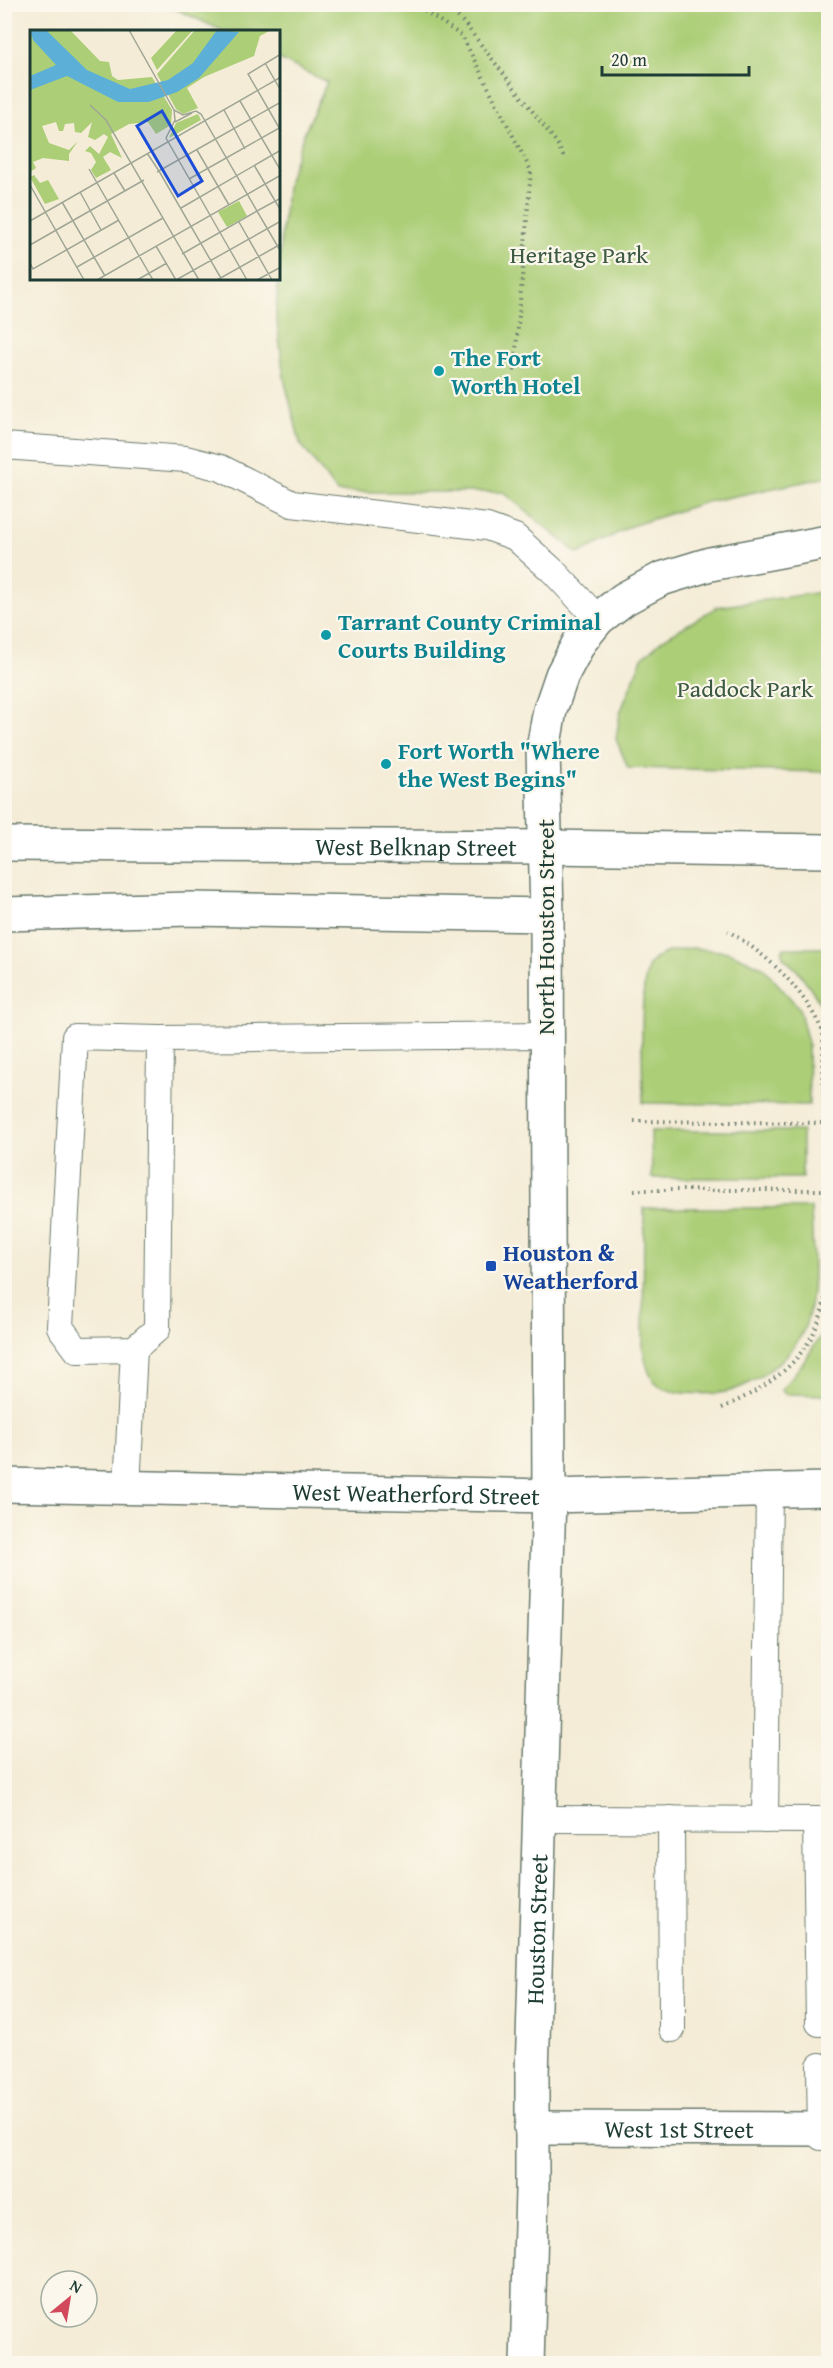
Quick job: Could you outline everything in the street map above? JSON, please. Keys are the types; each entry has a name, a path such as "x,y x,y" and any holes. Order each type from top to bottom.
{"main road":[{"name":"North Houston Street","path":"549,1496 547,915 543,749 550,711 562,675 580,641 598,619 624,599 661,579 710,564 828,542"},
{"name":"West Belknap Street","path":"4,844 828,851"},
{"path":"4,914 190,909 547,915"},
{"name":"West Weatherford Street","path":"4,1485 549,1496 828,1489"},
{"name":"Houston Street","path":"526,2364 549,1496"},
{"name":"West 1st Street","path":"531,2128 824,2132"}],"lane":[{"path":"4,446 186,459 221,468 292,504 487,527 515,537 554,571 598,619"},
{"path":"160,1040 157,1329 134,1349 78,1350 60,1328 75,1037 160,1040 546,1035"},
{"path":"127,1488 134,1349"},
{"path":"765,1820 769,1489"},
{"path":"540,1819 822,1820 819,2023"},
{"path":"671,1819 672,2029"},
{"path":"820,2066 824,2132"}],"path":[{"path":"415,4 462,36 531,171 514,374"},
{"path":"445,4 465,24 536,115 557,143 565,160"},
{"path":"722,1408 770,1384 787,1369 822,1312 827,1284 826,1190 823,1153 823,1032 815,1014 799,990 781,970 728,931"},
{"path":"823,1032 828,1025"},
{"path":"634,1121 823,1123"},
{"path":"823,1153 828,1153"},
{"path":"634,1190 826,1190"},
{"path":"825,1298 828,1306"}],"green space":[{"name":"Heritage Park","path":"167,5 828,5 828,477 706,502 631,526 578,554 503,492 337,492 300,443 284,378 276,314 288,180 304,134 327,82 280,59 280,30 221,30"},
{"name":"Paddock Park","path":"828,591 828,772 628,768 616,739 620,713 642,658 663,639 717,607"},
{"path":"692,948 729,952 763,967 799,1008 808,1043 809,1105 643,1103 643,1009 646,974 650,964 659,956"},
{"path":"784,948 828,948 828,1009 823,1009 799,972 783,957"},
{"path":"651,1131 802,1131 802,1178 652,1178"},
{"path":"644,1208 811,1208 813,1275 812,1293 805,1326 793,1348 769,1371 750,1383 725,1392 701,1394 677,1392 664,1389 655,1382 648,1368 643,1348"},
{"path":"826,1332 828,1335 828,1395 785,1394 781,1390"}],"place":[{"name":"The Fort Worth Hotel","path":"439,371"},
{"name":"Tarrant County Criminal Courts Building","path":"326,635"},
{"name":"Fort Worth \"Where the West Begins\"","path":"386,764"},
{"name":"Houston & Weatherford","path":"491,1266"}]}
